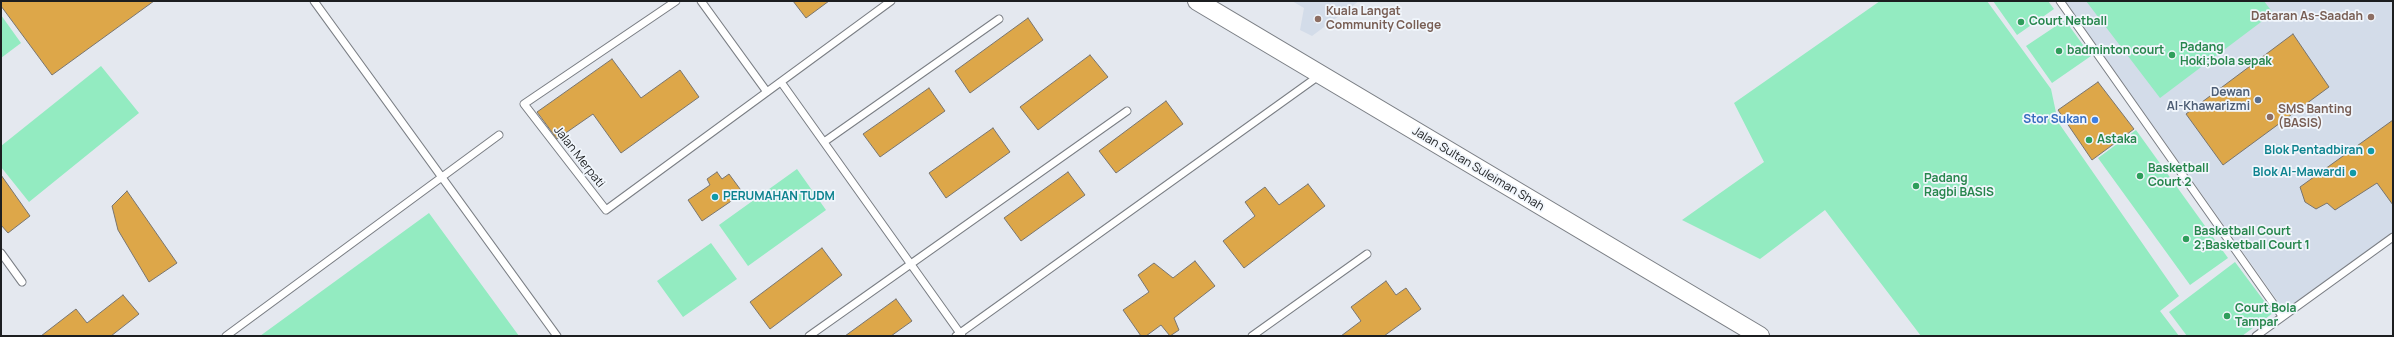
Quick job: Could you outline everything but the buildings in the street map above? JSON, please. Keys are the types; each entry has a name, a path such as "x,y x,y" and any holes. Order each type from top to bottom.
{"street":[{"name":"Jalan Sultan Suleiman Shah","path":"1197,1 1760,336"}],"lane":[{"path":"314,1 444,178 557,336"},
{"name":"Jalan Merpati","path":"676,1 524,104 606,210 891,1"},
{"path":"701,1 767,92"},
{"path":"2060,1 2282,316"},
{"path":"824,142 999,19"},
{"path":"781,82 911,264 959,335 1321,74"},
{"path":"809,336 1127,111"},
{"path":"226,336 444,178 499,135"},
{"path":"2256,336 2393,237"},
{"path":"1,253 22,282"},
{"path":"1252,336 1367,254"}],"shaded area":[{"name":"Kuala Langat Community College","path":"1292,1 1359,1 1312,36 1300,30 1304,8"},
{"name":"SMS Banting (BASIS)","path":"2065,1 2393,1 2393,232 2284,310"}],"green space":[{"name":"Padang Ragbi BASIS","path":"1880,1 1987,1 2051,89 2058,122 2179,296 2160,311 2179,336 1921,336 1825,210 1760,259 1682,220 1764,162 1734,103"},
{"name":"Court Netball","path":"1993,1 2048,1 2054,9 2017,35"},
{"name":"Padang Hoki;bola sepak","path":"2086,1 2264,1 2273,13 2160,98"},
{"path":"1,15 21,43 1,58"},
{"name":"badminton court","path":"2065,20 2091,56 2052,83 2026,46"},
{"path":"101,66 139,113 29,202 1,167 1,146"},
{"path":"2136,130 2228,258 2190,285 2098,158"},
{"path":"797,169 826,210 748,266 719,225"},
{"path":"429,213 519,336 260,336"},
{"path":"711,243 737,279 683,317 657,281"},
{"path":"2235,262 2273,313 2242,336 2187,336 2169,312"}],"place":[{"name":"Dataran As-Saadah","path":"2371,17"},
{"name":"Kuala Langat Community College","path":"1318,19"},
{"name":"Court Netball","path":"2021,22"},
{"name":"badminton court","path":"2059,51"},
{"name":"Padang Hoki;bola sepak","path":"2172,55"},
{"name":"Dewan Al-Khawarizmi","path":"2258,100"},
{"name":"SMS Banting (BASIS)","path":"2270,117"},
{"name":"Stor Sukan","path":"2095,120"},
{"name":"Astaka","path":"2089,140"},
{"name":"Blok Pentadbiran","path":"2371,151"},
{"name":"Blok Al-Mawardi","path":"2353,173"},
{"name":"Basketball Court 2","path":"2140,176"},
{"name":"Padang Ragbi BASIS","path":"1916,186"},
{"name":"PERUMAHAN TUDM","path":"715,197"},
{"name":"Basketball Court 2;Basketball Court 1","path":"2186,239"},
{"name":"Court Bola Tampar","path":"2227,316"}]}
